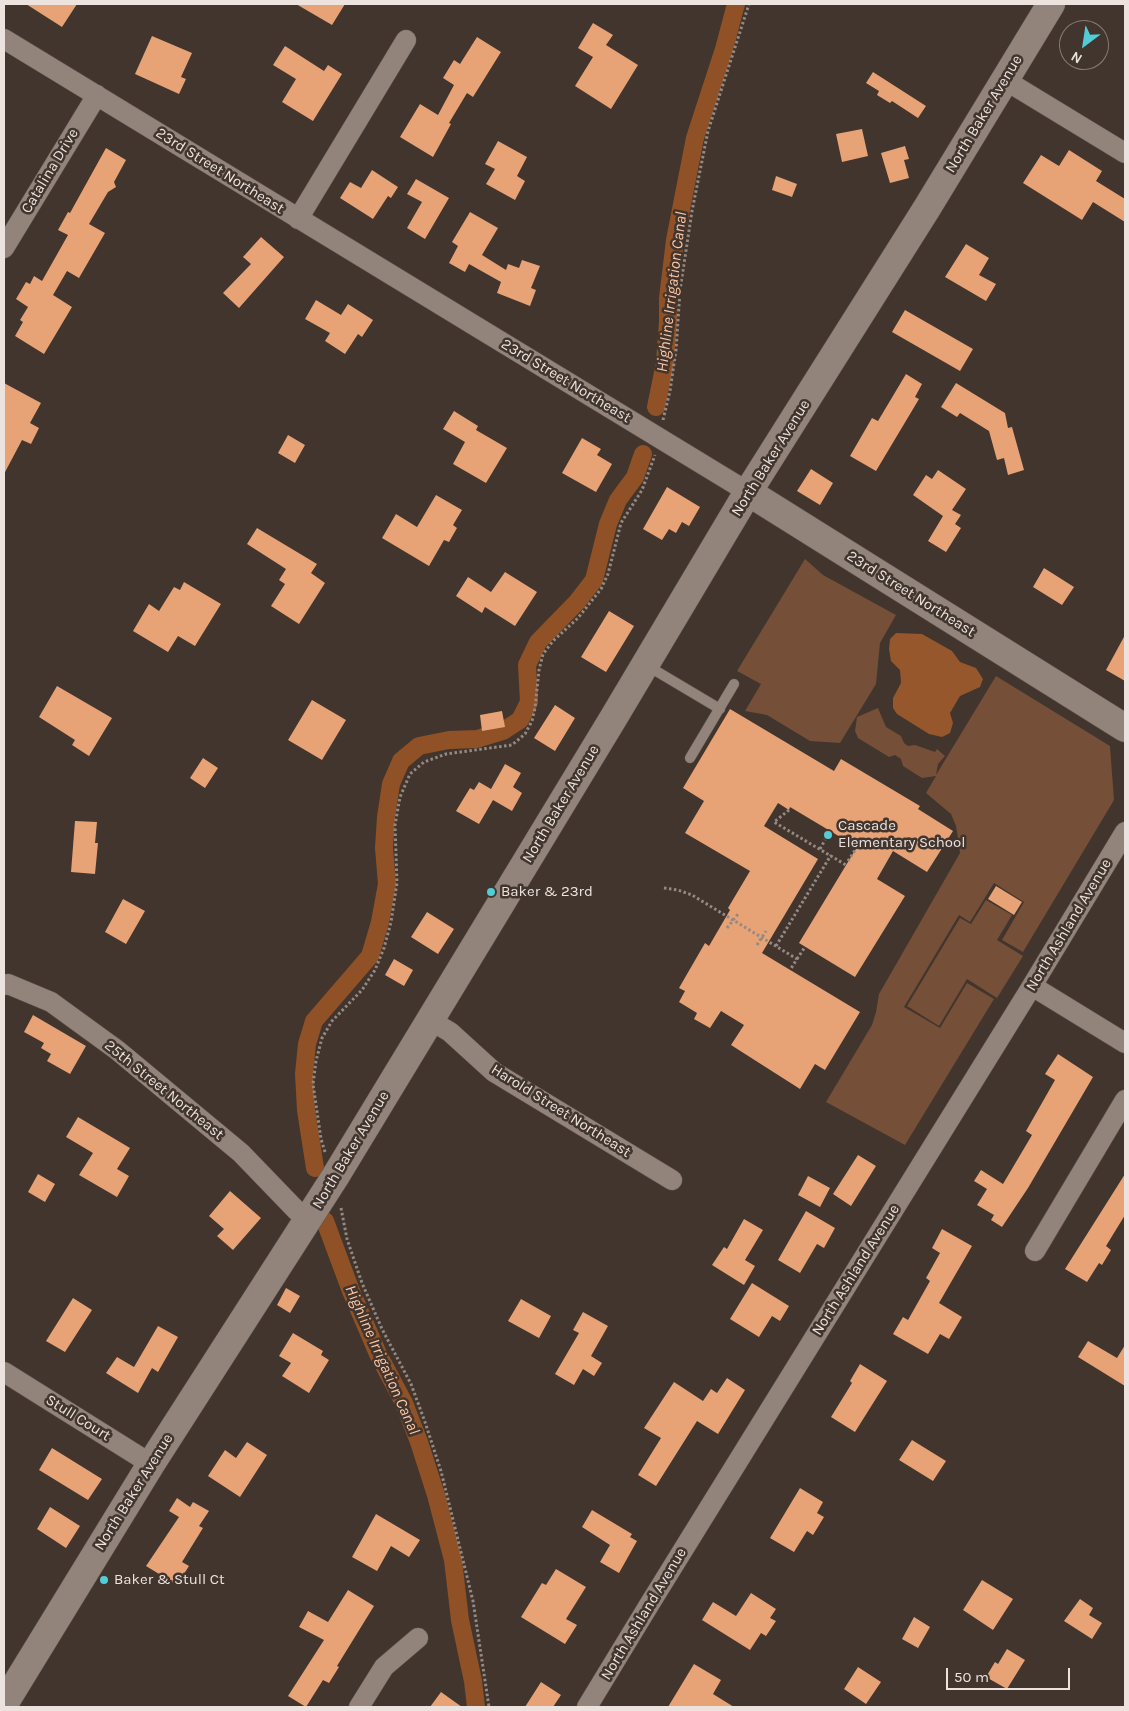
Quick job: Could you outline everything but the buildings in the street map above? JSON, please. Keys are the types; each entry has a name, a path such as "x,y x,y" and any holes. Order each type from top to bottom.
{"main road":[{"name":"North Baker Avenue","path":"5,1700 151,1464 335,1177 646,665 748,492 1051,4"},
{"name":"23rd Street Northeast","path":"748,492 1125,728"}],"street":[{"name":"23rd Street Northeast","path":"4,39 748,492"},
{"path":"298,219 406,40"},
{"path":"1005,80 1125,153"},
{"name":"Catalina Drive","path":"4,248 97,95"},
{"name":"North Ashland Avenue","path":"587,1707 1125,832"},
{"name":"25th Street Northeast","path":"4,985 8,984 51,1002 116,1050 241,1153 308,1220"},
{"path":"1032,986 1125,1043"},
{"name":"Harold Street Northeast","path":"430,1020 450,1032 494,1072 672,1180"},
{"path":"1034,1251 1125,1100"},
{"name":"Stull Court","path":"4,1372 151,1464"},
{"path":"359,1707 384,1667 418,1638"}],"lane":[{"path":"646,665 720,708"},
{"path":"690,758 734,684"}],"path":[{"path":"489,1707 473,1601 441,1471 411,1384 382,1329 362,1283 347,1239 335,1177 321,1139 313,1084 316,1061 322,1038 327,1029 332,1021 362,990 375,970 384,948 392,922 397,883 394,825 400,797 410,774 424,762 446,754 512,745 525,734 532,722 543,654 553,641 578,618 601,589 608,574 621,522 642,490 660,438 676,350 684,260 708,131 750,4"},
{"path":"789,810 774,822 831,855 847,863 857,847"},
{"path":"820,849 830,831"},
{"path":"776,946 831,855"},
{"path":"664,888 692,895 798,959"},
{"path":"727,928 738,914"},
{"path":"757,945 766,931"},
{"path":"790,970 805,946"}],"shaded area":[{"path":"805,559 823,575 896,615 880,643 876,684 840,743 810,741 767,715 745,711 761,684 737,671"},
{"path":"896,633 922,634 952,651 960,662 976,668 983,679 980,687 960,696 950,713 953,723 950,733 942,737 929,734 897,714 893,708 893,698 901,683 900,670 891,661 889,649 890,639"},
{"path":"996,676 1110,746 1114,800 1023,952 1002,940 1024,902 994,883 970,922 959,915 904,1007 940,1028 967,983 994,999 905,1145 826,1102 872,1025 879,994 960,853 956,826 951,814 926,793 936,776 922,778 903,766 901,759 895,755 889,757 858,738 855,731 857,717 878,708 886,727 901,736 904,743 908,746 915,745 935,752 937,749 945,756 938,764 936,775"},
{"path":"986,900 1012,915 997,940 1023,956 997,998 967,979 939,1026 907,1006 960,918 971,924"}],"waterway":[{"name":"Highline Irrigation Canal","path":"656,407 665,363 668,298 675,240 695,138 724,49 736,4"},
{"name":"Highline Irrigation Canal","path":"315,1168 306,1110 304,1074 307,1044 314,1021 370,956 380,922 387,884 384,848 391,784 401,761 419,746 449,740 477,739 503,731 520,720 529,702 527,665 538,642 577,602 594,580 608,524 618,500 635,477 643,454"},
{"name":"Highline Irrigation Canal","path":"325,1221 351,1291 378,1354 404,1403 436,1495 453,1560 460,1620 473,1681 476,1707"}],"place":[{"name":"Cascade Elementary School","path":"828,835"},
{"name":"Baker & 23rd","path":"491,892"},
{"name":"Baker & Stull Ct","path":"104,1580"}]}
